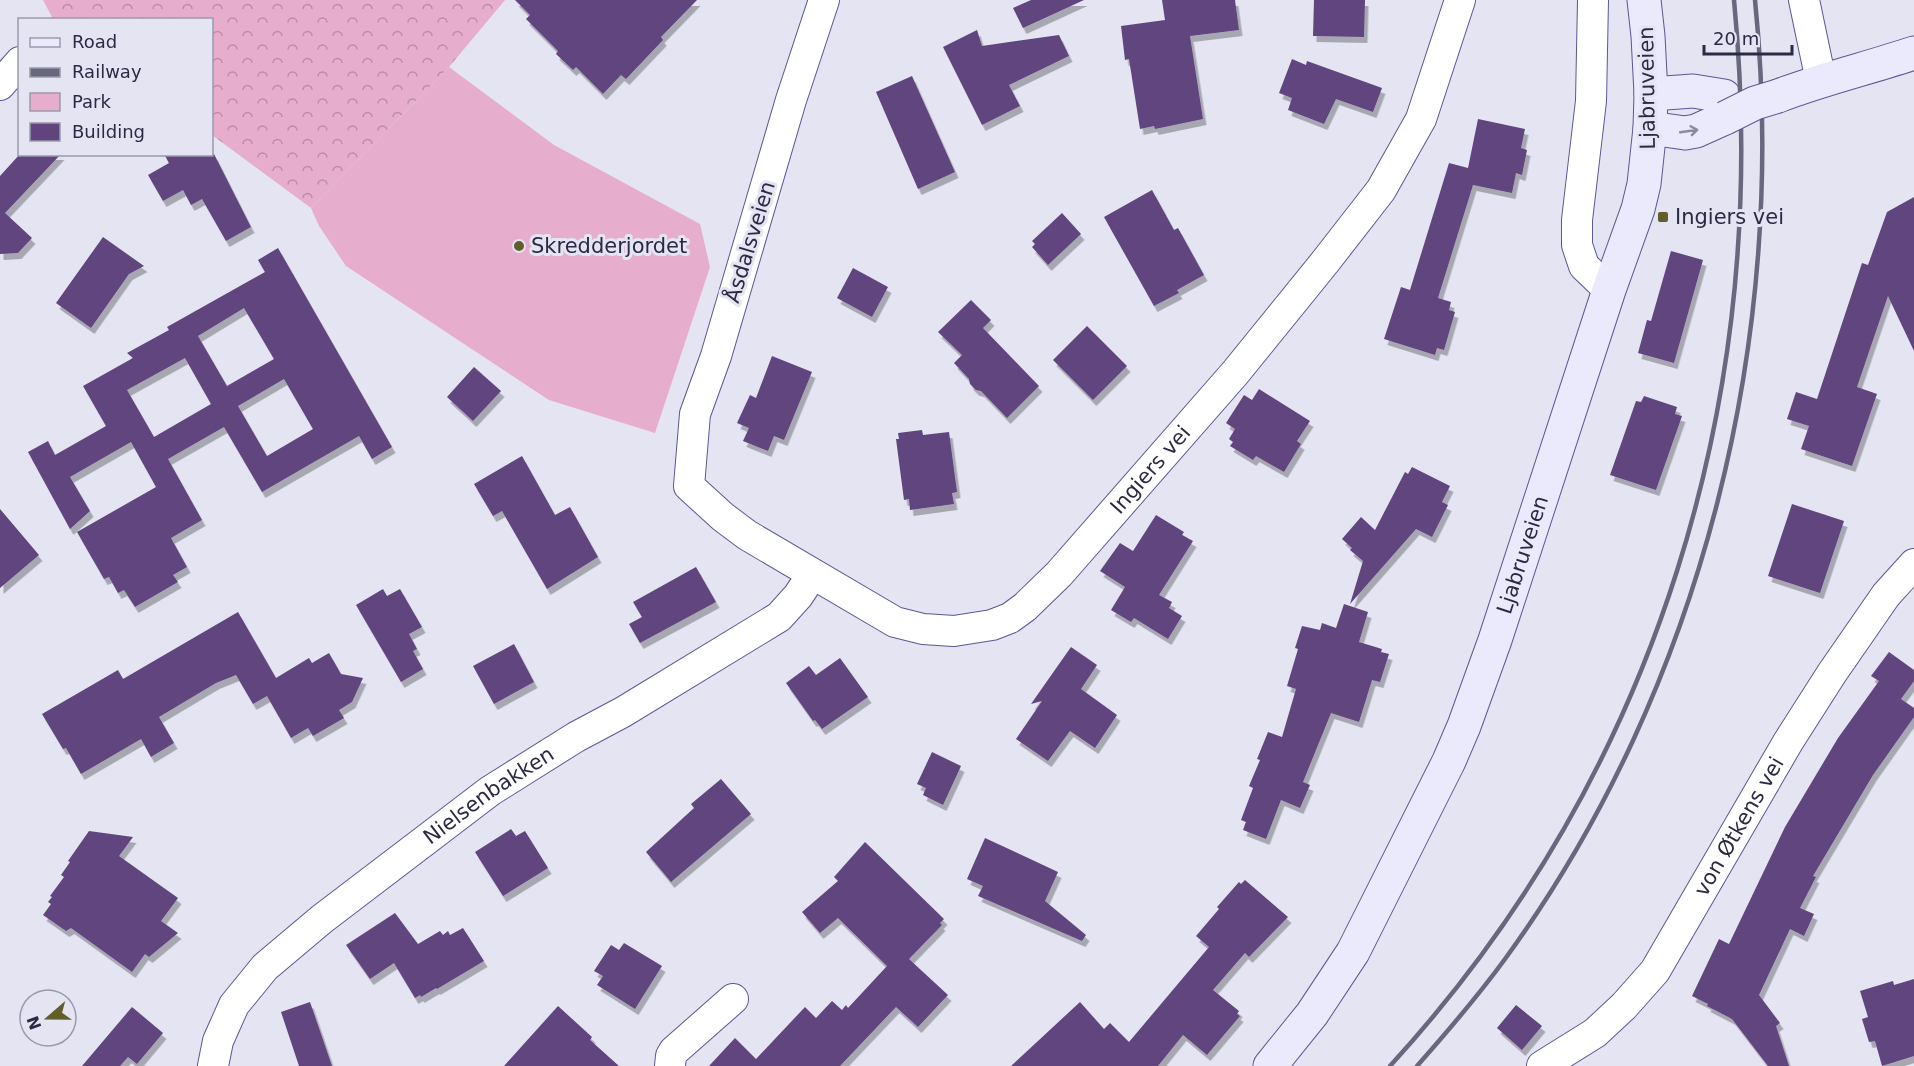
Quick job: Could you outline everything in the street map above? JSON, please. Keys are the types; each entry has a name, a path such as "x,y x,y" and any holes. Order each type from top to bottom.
{"street":[{"name":"Åsdalsveien","path":"689,486 695,414 716,356 824,0"},
{"name":"Ingiers vei","path":"689,486 747,535 895,622 923,629 954,632 981,628 1010,618 1025,607 1059,574 1235,373 1381,190 1421,119 1460,0"},
{"path":"1593,0 1591,100 1577,220 1577,245 1584,266 1609,290"},
{"name":"Ljabruveien","path":"1270,1066 1312,1014 1353,952 1460,735 1496,640 1609,290 1638,209 1644,184 1651,94 1644,0"},
{"path":"1804,0 1821,81"},
{"path":"1650,128 1685,133 1696,131 1745,103 1914,53"},
{"path":"0,85 18,64"},
{"path":"1651,94 1693,91 1745,103"},
{"name":"von Øtkens vei","path":"1542,1066 1604,1026 1656,971 1788,742 1886,595 1914,564"},
{"name":"Nielsenbakken","path":"213,1066 218,1041 234,1005 265,968 322,919 490,791 779,617 798,596 812,575"},
{"path":"670,1066 674,1051 733,999"}],"green space":[{"path":"43,0 505,0 449,67 311,208 213,136 213,18 52,18"},
{"name":"Skredderjordet","path":"449,67 554,145 700,224 710,267 655,433 549,400 346,266 319,226 311,208"}],"building":[{"path":"515,0 697,0 661,37 663,40 626,79 621,75 603,94 576,67 573,70 556,54 558,51 526,19 530,15"},
{"path":"1031,0 1084,0 1023,28 1013,8"},
{"path":"1162,0 1235,0 1239,30 1190,36 1203,119 1155,129 1154,126 1140,129 1129,59 1125,60 1121,26 1165,20"},
{"path":"1314,0 1365,0 1364,37 1313,36"},
{"path":"977,30 982,46 1059,35 1069,56 1009,85 1020,106 982,125 943,47"},
{"path":"1292,59 1306,65 1307,61 1382,88 1373,112 1336,99 1324,124 1288,110 1292,98 1279,93"},
{"path":"912,76 955,172 918,189 876,92"},
{"path":"1478,119 1525,129 1521,148 1527,150 1522,175 1516,173 1512,193 1473,185 1438,298 1451,302 1449,310 1455,312 1444,350 1437,348 1435,355 1384,339 1401,287 1410,290 1449,163 1468,168"},
{"path":"214,154 251,227 226,241 202,199 191,205 183,190 163,201 148,175 169,163 165,156 213,156"},
{"path":"18,156 59,156 5,213 32,238 18,253 0,254 0,176"},
{"path":"1152,190 1174,230 1178,228 1204,275 1177,290 1179,293 1154,306 1104,217"},
{"path":"1914,197 1914,351 1888,296 1857,387 1877,394 1852,466 1801,449 1809,426 1787,419 1796,392 1817,399 1862,263 1868,265 1887,212"},
{"path":"1062,213 1081,234 1048,265 1032,247 1035,244 1032,241"},
{"path":"103,237 144,266 129,274 91,328 56,303"},
{"path":"278,248 392,447 372,459 359,436 262,492 224,427 168,459 202,520 171,538 187,567 173,575 178,582 135,607 124,590 118,593 109,577 104,579 77,532 156,487 131,442 70,477 90,511 70,529 28,452 48,441 55,455 106,426 83,386 133,358 127,353 169,330 167,327 265,272 258,260","holes":["244,308 274,359 227,386 198,336","185,358 211,404 154,437 127,390","284,379 313,429 267,456 238,406"]},
{"path":"1671,251 1703,260 1674,363 1638,353 1647,320 1651,321"},
{"path":"853,268 888,287 872,317 837,298"},
{"path":"971,300 991,320 983,328 1039,386 1007,418 981,391 976,390 970,384 969,379 954,363 962,355 938,332"},
{"path":"1087,326 1127,366 1093,400 1053,360"},
{"path":"772,356 812,372 784,440 774,436 768,451 743,441 749,428 737,423 750,395 756,398"},
{"path":"474,367 501,391 473,421 447,397"},
{"path":"1259,389 1310,421 1297,441 1301,444 1284,472 1256,456 1253,460 1230,446 1233,442 1229,439 1235,429 1226,423 1244,395 1252,400"},
{"path":"1644,396 1677,407 1675,414 1682,416 1656,490 1610,475 1636,401 1641,402"},
{"path":"922,430 923,435 949,432 957,492 952,493 954,504 910,510 909,499 904,500 896,439 899,439 898,433"},
{"path":"522,456 555,515 570,507 598,557 547,589 502,511 493,516 474,484"},
{"path":"1412,467 1450,486 1442,502 1448,505 1432,537 1416,529 1350,604 1363,561 1350,550 1352,548 1342,539 1361,517 1375,530 1405,472 1408,474"},
{"path":"1792,504 1844,521 1820,593 1768,576"},
{"path":"0,509 39,555 0,588"},
{"path":"1156,515 1184,532 1182,535 1193,541 1159,595 1172,602 1169,608 1182,616 1168,639 1134,618 1131,622 1111,610 1125,587 1100,571 1120,543 1133,551"},
{"path":"696,567 716,602 640,643 629,624 642,617 633,602"},
{"path":"383,589 387,596 400,589 422,627 409,634 417,649 413,651 423,669 401,682 356,605"},
{"path":"1344,604 1368,612 1359,642 1382,649 1381,652 1389,654 1380,682 1372,680 1359,722 1331,713 1303,782 1310,785 1300,808 1281,800 1266,839 1243,830 1246,822 1241,820 1253,788 1249,786 1260,760 1257,759 1268,732 1282,737 1296,689 1287,686 1302,626 1320,630 1322,623 1336,628"},
{"path":"238,612 276,678 309,658 312,663 329,653 341,674 363,678 352,702 339,710 344,718 313,736 308,728 291,738 267,696 253,704 236,675 216,683 159,717 174,743 151,757 141,739 81,774 42,714 118,670 123,679"},
{"path":"514,644 534,682 494,704 473,666"},
{"path":"1071,647 1097,665 1081,689 1117,715 1095,748 1070,731 1048,761 1016,739 1042,701 1031,704"},
{"path":"1889,652 1914,670 1914,681 1901,699 1914,708 1914,717 1873,775 1813,876 1816,877 1800,908 1814,914 1804,936 1790,929 1759,995 1780,1023 1776,1026 1789,1066 1768,1066 1732,1019 1692,996 1719,939 1729,944 1785,827 1838,738 1879,681 1871,676"},
{"path":"840,658 868,697 822,729 815,720 813,721 786,683 809,666 816,675"},
{"path":"932,752 961,766 943,805 923,795 926,788 917,784"},
{"path":"721,779 751,814 671,882 646,852 694,808 691,804"},
{"path":"511,829 516,836 525,831 548,868 503,896 475,852"},
{"path":"89,831 133,837 119,856 178,898 161,921 178,933 149,957 145,954 132,972 71,928 66,931 43,915 51,904 48,902 52,897 50,896 64,877 61,875 70,862 68,861"},
{"path":"985,838 1058,872 1045,901 1086,935 1082,941 978,896 983,886 967,879"},
{"path":"865,842 944,919 940,923 942,925 909,959 948,995 918,1027 896,1007 840,1066 709,1066 735,1038 756,1059 805,1007 816,1018 832,1001 842,1010 846,1005 848,1008 887,966 838,918 820,933 802,912 838,881 834,877"},
{"path":"1245,880 1288,917 1249,957 1245,953 1213,990 1239,1011 1237,1014 1240,1016 1207,1055 1183,1035 1158,1066 1011,1066 1080,1002 1104,1029 1110,1023 1129,1042 1209,947 1196,936 1219,909 1217,907 1239,882 1241,884"},
{"path":"395,913 418,944 440,931 443,935 448,931 450,935 463,928 484,961 437,989 415,998 394,963 370,979 346,945"},
{"path":"624,943 662,966 635,1009 597,985 603,976 594,971 611,945 619,950"},
{"path":"1914,979 1914,1056 1882,1066 1875,1041 1869,1042 1862,1019 1868,1017 1860,991 1893,981 1894,985"},
{"path":"310,1002 332,1066 299,1066 281,1012"},
{"path":"1516,1005 1542,1026 1522,1050 1497,1028"},
{"path":"558,1006 592,1037 590,1040 619,1066 504,1066"},
{"path":"132,1007 163,1033 137,1064 128,1057 120,1066 82,1066"}],"railway":[{"path":"1390,1066 1484,952 1563,831 1627,703 1677,570 1713,433 1734,291 1741,147 1734,0"},
{"path":"1417,1066 1505,959 1574,853 1633,741 1681,624 1717,502 1743,378 1758,252 1762,126 1755,0"}],"place":[{"name":"Ingiers vei","path":"1663,217"},
{"name":"Skredderjordet","path":"519,246"}]}
